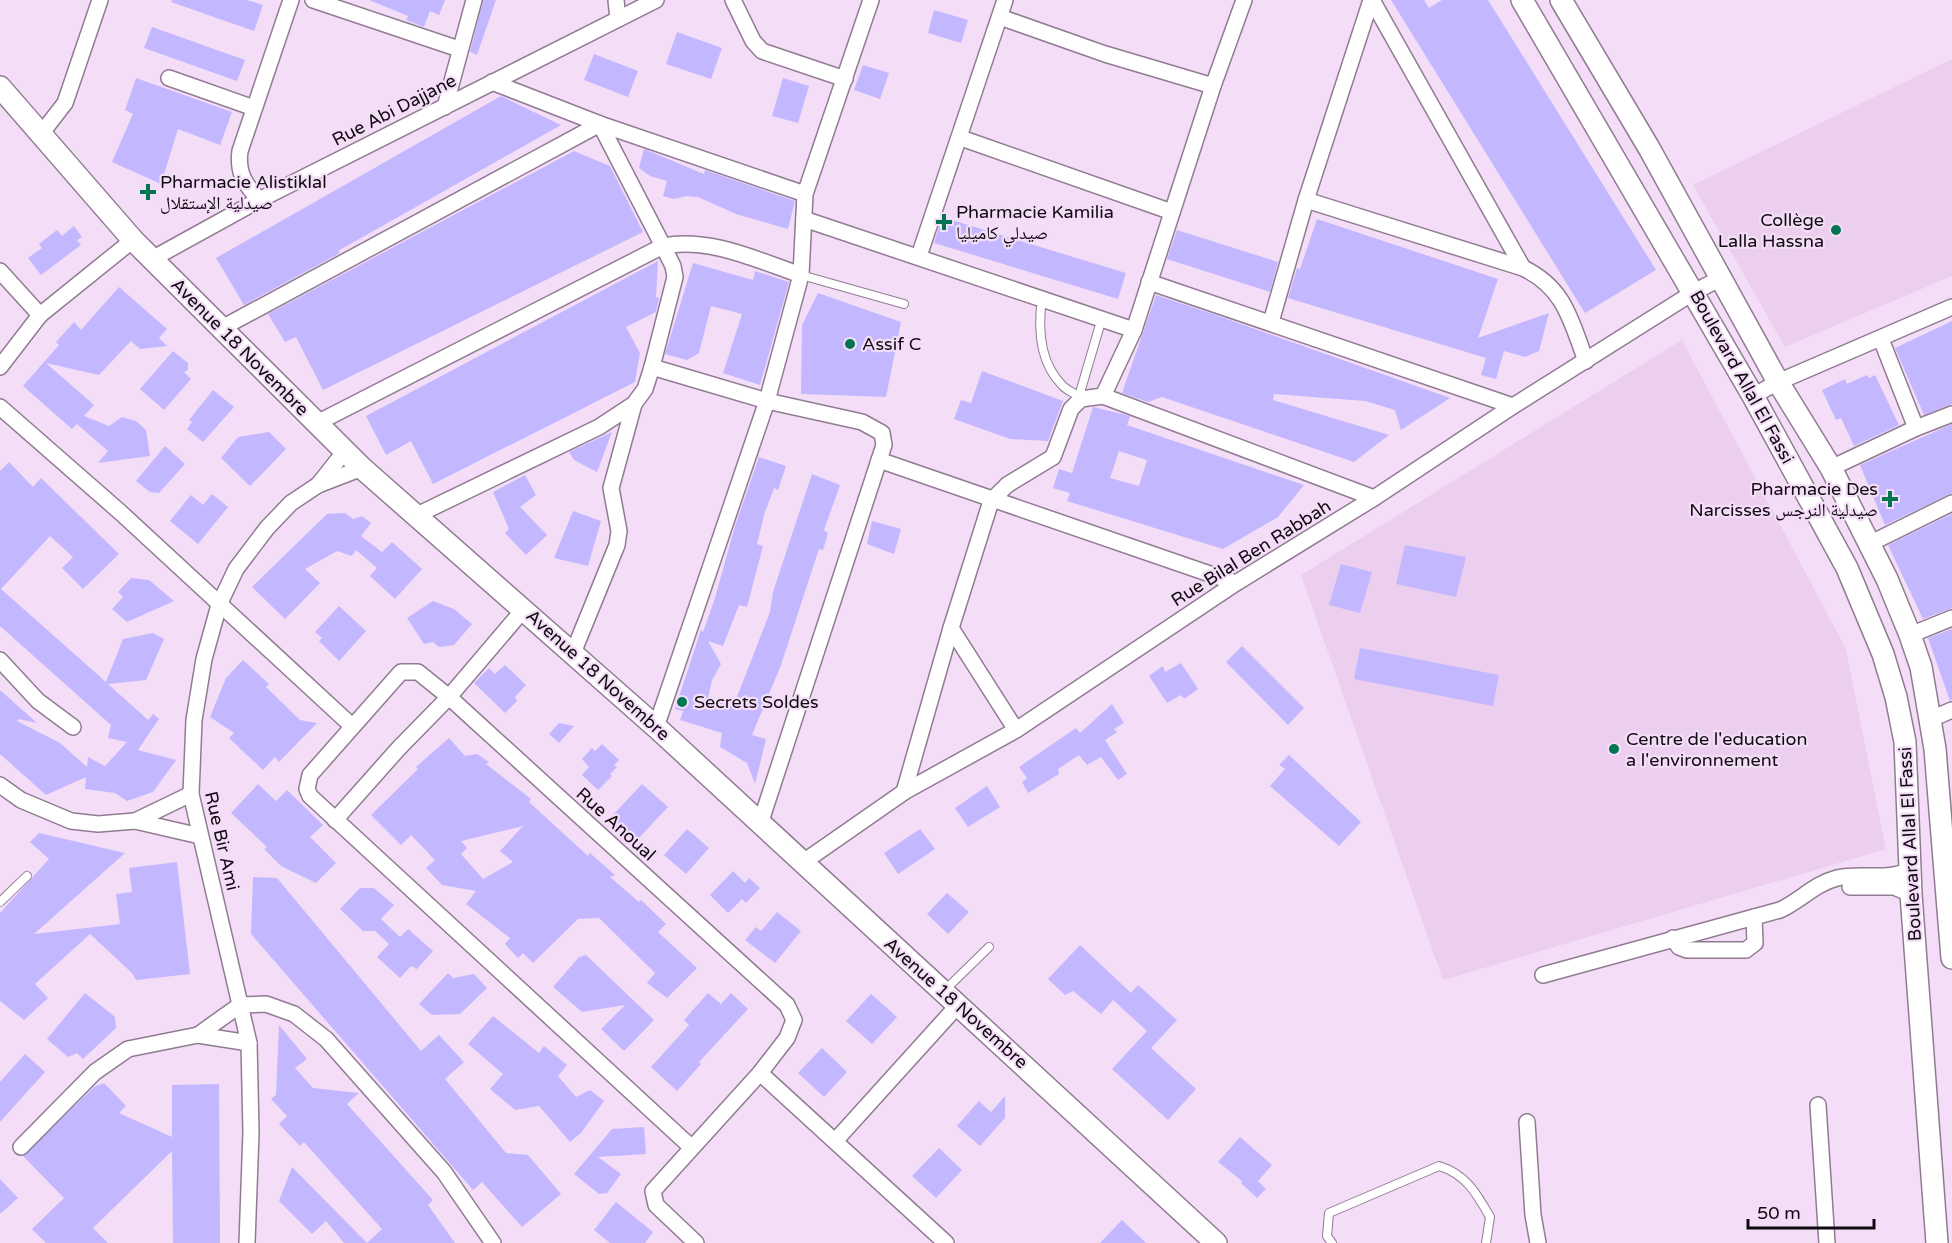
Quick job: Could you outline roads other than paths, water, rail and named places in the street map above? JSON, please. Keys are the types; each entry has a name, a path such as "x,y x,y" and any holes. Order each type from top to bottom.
{"main road":[{"name":"Boulevard Allal El Fassi","path":"1522,0 1753,396 1847,568 1883,654 1896,697 1905,742 1911,894 1937,1243"},
{"name":"Boulevard Allal El Fassi","path":"1561,0 1723,277 1778,382 1831,468 1869,544 1910,635 1921,667 1946,803 1952,958"},
{"name":"Avenue 18 Novembre","path":"0,87 133,240 362,468 656,727 1216,1243"}],"street":[{"path":"41,134 64,103 100,0"},
{"path":"259,200 244,183 239,161 254,108 291,0"},
{"path":"313,0 337,4 459,49"},
{"path":"446,107 459,49 474,0"},
{"path":"616,0 618,19"},
{"name":"Rue Abi Dajjane","path":"152,259 259,200 656,0"},
{"path":"733,0 753,41 762,51 846,79"},
{"path":"656,727 767,401 801,275 805,194 871,0"},
{"path":"919,256 1005,0"},
{"path":"1103,396 1134,330 1213,86 1244,0"},
{"path":"1271,322 1306,200 1372,0"},
{"path":"1372,0 1523,268"},
{"path":"1000,17 1105,54 1213,86"},
{"path":"169,78 254,108"},
{"path":"492,82 600,124 805,194"},
{"path":"415,516 599,427 634,404 645,389 675,276 673,266 600,124"},
{"path":"220,329 600,124"},
{"path":"960,138 1172,212"},
{"path":"1306,200 1523,268 1540,276 1553,287 1570,318 1586,362"},
{"path":"804,219 1134,330"},
{"path":"0,366 40,315 133,240"},
{"path":"317,423 663,246 697,244 724,249 801,275"},
{"path":"0,271 40,315"},
{"name":"Rue Bilal Ben Rabbah","path":"802,863 904,792 1016,730 1236,584 1374,498 1513,406 1694,292 1723,277"},
{"path":"1149,282 1513,406"},
{"path":"1753,396 1778,382 1952,307"},
{"path":"1881,339 1916,428"},
{"path":"652,367 767,401 873,427 882,433 884,445 760,824"},
{"path":"904,792 951,628 991,501 1007,485 1053,457 1071,409 1080,398 1103,396 1374,498"},
{"path":"573,653 617,545 619,531 611,488 634,404"},
{"path":"0,407 120,512 352,726 310,775 308,783 310,796 691,1147"},
{"path":"1831,468 1916,428 1952,414"},
{"name":"Rue Bir Ami","path":"318,485 345,451"},
{"path":"879,460 991,501 1236,584"},
{"name":"Rue Bir Ami","path":"247,1243 251,1132 249,1043 191,794 194,720 204,660 219,605 236,569 267,528 291,503 318,485 362,468"},
{"path":"1869,544 1952,503"},
{"path":"335,820 399,748 449,697 524,609"},
{"path":"1910,635 1952,618"},
{"path":"951,628 1016,730"},
{"path":"0,660 38,701 73,727"},
{"name":"Rue Anoual","path":"352,726 401,672 418,672 449,697 787,1005 793,1013 793,1028 760,1073"},
{"path":"1931,719 1952,710"},
{"path":"0,785 21,800 71,821 98,824 135,821 200,836"},
{"path":"135,821 191,794"},
{"path":"1543,975 1787,907 1806,891 1839,878 1888,876 1911,869"},
{"path":"1820,885 1894,887 1911,894"},
{"path":"1673,938 1678,947 1687,950 1746,951 1755,944 1754,917"},
{"path":"836,1140 951,998"},
{"path":"198,1035 240,1005 266,1004 294,1014 326,1039 444,1172 493,1243"},
{"path":"21,1147 95,1071 114,1057 147,1043 198,1035 249,1043"},
{"path":"696,1243 656,1205 653,1197 657,1185 760,1073 836,1140 946,1243"},
{"path":"1818,1105 1827,1243"},
{"path":"1527,1122 1533,1215 1538,1243"}],"lane":[{"path":"801,275 904,304"},
{"path":"1042,298 1038,325 1050,367 1061,384 1080,398 1102,318"},
{"path":"0,902 27,876"},
{"path":"951,998 989,946"},
{"path":"1332,1243 1327,1236 1329,1213 1439,1166 1456,1171 1475,1191 1490,1217 1486,1243"}],"place":[{"name":"Pharmacie Alistiklal صيدلية الإستقلال","path":"148,192"},
{"name":"Pharmacie Kamilia صيدلي كاميليا","path":"944,222"},
{"name":"Collège Lalla Hassna","path":"1836,230"},
{"name":"Assif C","path":"850,344"},
{"name":"Pharmacie Des Narcisses صيدلية النرجس","path":"1890,499"},
{"name":"Secrets Soldes","path":"682,702"},
{"name":"Centre de l'education a l'environnement","path":"1614,749"}]}
